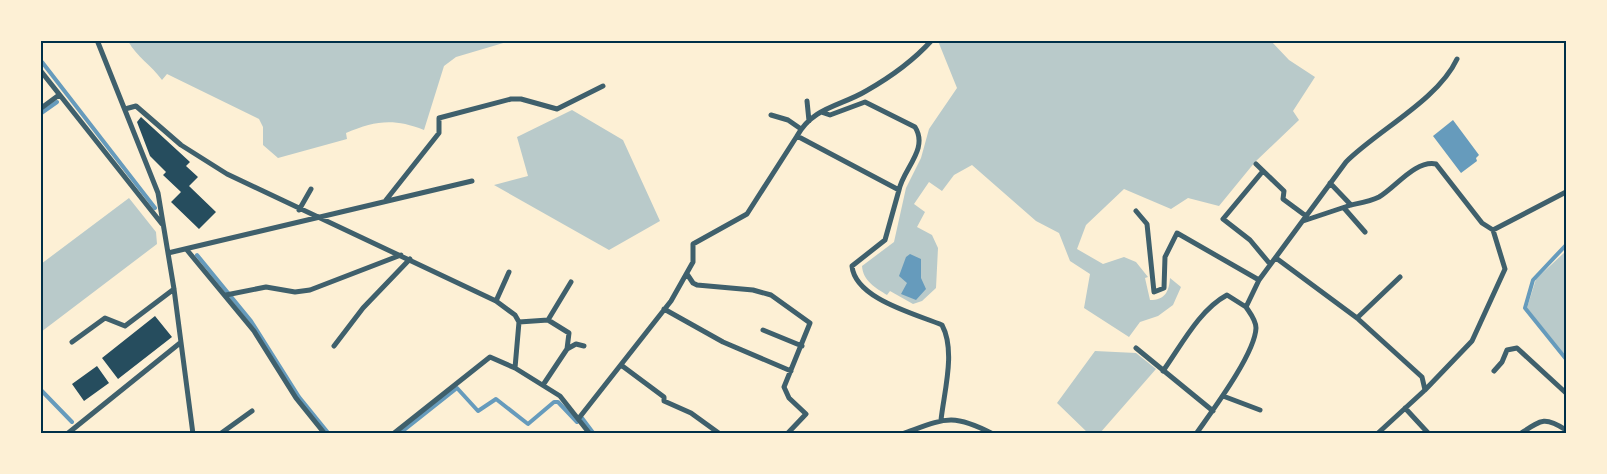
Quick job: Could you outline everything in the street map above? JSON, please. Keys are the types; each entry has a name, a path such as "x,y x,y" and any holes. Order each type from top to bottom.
{"street":[{"path":"97,40 158,193 174,289 193,434"},
{"path":"579,418 664,309 687,274 693,262 693,244 747,214 801,129 809,121 830,105 866,91 905,65 932,40"},
{"path":"1246,307 1259,280 1330,183 1363,145 1431,91 1452,69 1456,59"},
{"path":"40,70 163,226"},
{"path":"386,200 439,133 439,118 511,99 521,99 557,109 603,86"},
{"path":"40,110 59,95"},
{"path":"807,101 809,121"},
{"path":"821,112 830,115 865,102 915,127 919,134 920,147 899,190 885,240 852,266 853,275 861,286 876,297 942,325 947,334 948,353 941,420"},
{"path":"125,109 136,106 181,145 227,174 299,210 410,259 496,301 515,315 519,322 515,368"},
{"path":"771,115 788,120 801,129"},
{"path":"797,136 899,190"},
{"path":"1305,218 1378,197 1401,178 1432,163 1436,164 1482,223 1493,230 1505,269 1472,341 1425,390 1377,434"},
{"path":"1256,164 1284,191 1283,200 1305,218"},
{"path":"1263,171 1223,219 1250,240 1270,264"},
{"path":"168,253 472,181"},
{"path":"1330,183 1365,232"},
{"path":"299,210 311,189"},
{"path":"1493,230 1566,192"},
{"path":"1136,211 1147,225 1154,292 1164,288 1166,257 1177,233 1259,280"},
{"path":"188,250 229,294 296,398 325,434"},
{"path":"229,294 266,287 295,292 310,290 401,255"},
{"path":"1276,258 1357,318 1417,372 1424,382 1425,390"},
{"path":"334,346 363,308 410,259"},
{"path":"496,301 509,272"},
{"path":"687,274 697,285 753,290 771,295 810,322 784,391 806,414 787,434"},
{"path":"1357,318 1400,276"},
{"path":"548,320 571,282"},
{"path":"72,342 105,318 124,326 174,289"},
{"path":"1163,371 1197,323 1220,299 1227,295 1246,307 1256,325 1254,338 1223,396 1196,434"},
{"path":"664,309 723,342 791,371"},
{"path":"519,322 548,320 569,333 567,349 543,385"},
{"path":"763,330 802,346"},
{"path":"68,434 180,343"},
{"path":"567,349 576,344 584,346"},
{"path":"1136,348 1213,411"},
{"path":"1494,371 1503,362 1507,350 1517,348 1566,393"},
{"path":"393,434 490,357 515,368 560,396 590,434"},
{"path":"621,365 664,397 664,401 691,414 720,434"},
{"path":"1223,396 1260,410"},
{"path":"1405,408 1430,434"},
{"path":"220,434 252,411"},
{"path":"902,434 953,418 968,421 993,434"},
{"path":"1520,434 1543,420 1549,420 1566,430"}],"shaded area":[{"path":"128,41 510,41 456,57 444,66 424,130 384,122 346,133 347,139 278,158 263,145 263,127 259,119 167,74 162,80"},
{"path":"938,41 1271,41 1289,60 1315,77 1293,111 1299,120 1255,162 1219,206 1188,198 1171,209 1124,189 1086,225 1077,249 1103,264 1124,257 1136,262 1148,277 1145,278 1150,300 1163,297 1169,287 1170,278 1181,287 1173,305 1158,316 1140,322 1129,337 1084,308 1090,274 1070,261 1059,233 1036,221 972,165 954,175 942,191 929,182 914,204 925,212 917,227 932,235 938,248 936,288 922,301 913,304 890,291 887,295 865,276 862,266 894,242 906,188 921,158 929,129 957,88"},
{"path":"572,110 623,140 660,221 609,250 494,185 528,176 517,137"},
{"path":"129,198 156,232 157,244 41,332 41,264"},
{"path":"1566,251 1566,356 1527,308 1536,279"},
{"path":"1095,351 1136,353 1156,369 1100,433 1088,433 1057,403"}],"water":[{"path":"1453,120 1479,155 1476,158 1477,161 1461,173 1433,136"},
{"path":"910,254 921,259 921,278 926,289 916,300 901,294 907,283 899,276 906,257"}],"building":[{"path":"141,117 190,162 186,166 198,177 189,186 216,212 199,229 171,202 181,192 163,175 166,172 150,156 137,122"},
{"path":"155,316 172,337 118,379 102,358"},
{"path":"97,366 109,383 84,401 72,384"}],"waterway":[{"path":"42,62 155,208"},
{"path":"40,114 57,102"},
{"path":"1566,245 1533,280 1525,308 1566,359"},
{"path":"197,255 251,321 299,397 329,434"},
{"path":"399,434 457,388 478,411 496,399 528,424 554,402 558,402 577,422"},
{"path":"40,389 72,422"},
{"path":"582,418 594,434"}]}
